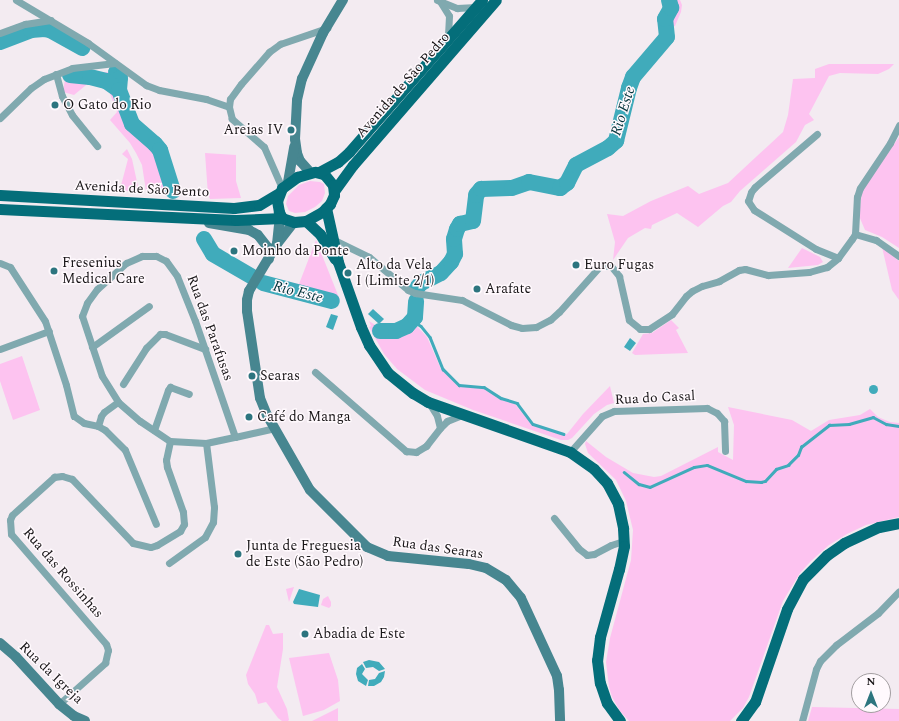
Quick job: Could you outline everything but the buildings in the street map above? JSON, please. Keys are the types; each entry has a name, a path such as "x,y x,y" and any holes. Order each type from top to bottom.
{"main road":[{"name":"Avenida de São Pedro","path":"326,208 330,204 334,191 353,165 496,0"},
{"name":"Avenida de São Pedro","path":"283,188 314,172 338,162 349,152 479,3"},
{"path":"314,172 330,180 334,191"},
{"path":"283,188 277,206 282,218 294,222 306,221 326,208 338,262 361,328 379,361 388,373 413,393 449,412 464,415 570,452 594,469 607,483 618,504 623,541 619,569 600,637 597,660 600,682 607,703 620,721"},
{"name":"Avenida de São Bento","path":"0,195 234,208 259,205 283,188"},
{"name":"Avenida de São Bento","path":"0,209 236,220 282,218"},
{"path":"306,221 320,234 332,240"},
{"path":"320,234 330,253 338,262"},
{"path":"741,721 754,702 787,609 803,579 827,555 844,543 879,527 899,523"}],"street":[{"path":"16,0 51,20 136,79 159,90 206,99 229,106"},
{"path":"283,188 295,139 297,100 300,86 327,28 343,0"},
{"path":"439,1 457,8 479,3"},
{"path":"439,1 449,16 448,39"},
{"path":"25,24 31,16 31,9"},
{"path":"0,33 25,24 51,20"},
{"path":"283,188 260,141 235,123 229,106 230,100 241,84 269,52 280,44 327,28"},
{"path":"0,118 36,84 56,74 72,68 115,63"},
{"path":"56,74 62,96 72,115 97,146"},
{"path":"332,240 369,257 412,292 462,300 511,325 528,328 542,325 559,312 592,274 604,264 611,266 617,272 629,320 636,328 644,330 655,326 672,314 686,296 692,291 719,281 739,270 745,269 755,273 768,275 809,272 827,267 838,258 855,234 857,197 860,188 890,143 899,125"},
{"path":"817,134 755,187 751,192 748,201 754,210 816,249 838,258"},
{"path":"295,139 298,157 314,172"},
{"path":"185,218 253,232 265,242 269,259"},
{"name":"Rua das Searas","path":"277,244 279,226 282,218"},
{"name":"Rua das Searas","path":"294,222 277,244 249,291 247,311 260,398 267,415 310,490 367,547 388,556 469,564 486,568 506,580 521,598 557,676 560,721"},
{"path":"855,234 876,240 899,256"},
{"name":"Rua das Parafusas","path":"170,441 140,421 118,402 102,376 82,316 87,303 97,290 126,263 142,256 156,256 166,261 177,276 205,349 235,437"},
{"path":"0,263 10,267 30,296 49,331 74,416 84,423 98,426 112,436 125,450 156,524"},
{"path":"92,347 149,306"},
{"path":"0,349 49,331"},
{"path":"123,384 146,348 160,334 166,334 205,349"},
{"path":"316,372 406,451 416,452 426,446 440,428 449,412"},
{"path":"154,430 170,387 189,394"},
{"path":"98,426 104,412 118,402"},
{"path":"428,402 437,416 440,428"},
{"name":"Rua do Casal","path":"570,452 602,416 614,411 707,408 717,413 724,421 725,451"},
{"path":"437,416 449,412"},
{"path":"170,441 206,443 275,428"},
{"name":"Rua das Rossinhas","path":"59,704 105,663 108,650 106,644 11,534 10,520 12,515 54,477 62,476 72,479 133,543 143,546 157,545 180,531 184,524 183,512 167,467 166,460 170,441"},
{"path":"170,563 205,537 213,522 214,507 206,443"},
{"path":"554,518 578,548 587,555 594,554 611,545 623,541"},
{"path":"802,721 816,669 820,661 836,645 878,613 899,592"},
{"name":"Rua da Igreja","path":"0,643 16,657 59,704 74,716 85,721"}],"shaded area":[{"path":"672,0 680,0 682,5 681,12 675,26 668,27 668,19 674,8"},
{"path":"46,32 83,53 79,54 53,38 39,34 0,50 0,46 30,33"},
{"path":"829,64 894,64 889,69 878,74 840,73 829,76 809,114 814,120 805,125 796,142 740,191 731,202 723,206 698,227 677,213 652,225 651,229 645,228 628,238 613,260 615,242 607,214 623,216 651,201 688,186 699,194 728,183 783,132 788,115 793,79 815,78 815,69"},
{"path":"113,72 121,74 127,79 124,86 136,123 155,140 161,142 167,153 174,186 180,197 146,191 142,165 136,153 130,143 110,120 117,112 107,86 91,81 74,95 63,92 65,79 68,75 74,73"},
{"path":"899,137 899,248 882,237 865,230 859,216 862,191"},
{"path":"127,149 132,159 139,191 119,193 128,159 122,154"},
{"path":"205,153 236,155 236,181 241,198 210,199 208,195"},
{"path":"310,181 324,184 325,193 322,201 315,207 305,212 295,213 289,211 286,204 288,196 299,185"},
{"path":"316,240 340,300 317,293 264,281 266,279 299,284"},
{"path":"882,247 899,261 899,300 892,290"},
{"path":"802,248 820,257 823,262 818,265 788,268"},
{"path":"671,320 679,328 676,330 688,353 635,355 632,353 643,334 652,333"},
{"path":"369,321 380,328 380,333 386,334 403,331 414,323 427,337 441,369 458,386 484,389 499,399 515,404 532,425 563,435 567,434 583,414 610,386 614,403 607,405 594,414 572,438 568,440 561,440 473,410 425,390 397,369 384,354 369,327 371,326"},
{"path":"22,356 40,410 13,420 0,381 0,364"},
{"path":"728,407 792,420 811,431 829,420 860,415 870,409 878,417 890,422 899,423 899,517 866,525 847,534 829,545 800,573 783,601 749,697 743,708 730,721 629,721 620,711 612,697 609,687 606,662 610,638 631,560 633,530 626,501 616,480 588,453 585,444 586,441 606,457 633,473 654,477 661,476 718,447 718,452 733,460 734,425"},
{"path":"294,587 289,602 286,589"},
{"path":"328,596 331,602 331,606 329,608 321,605 323,599"},
{"path":"266,625 269,625 273,634 283,633 283,649 277,687 287,709 288,721 282,721 278,718 266,702 258,704 255,694 248,684 246,675"},
{"path":"329,653 338,680 340,701 324,710 303,716 289,658"},
{"path":"812,707 851,708 851,713 891,713 891,709 899,709 899,721 808,721"},
{"path":"338,708 338,721 312,721"}],"water":[{"path":"373,309 384,319 379,324 368,314"},
{"path":"331,314 338,316 333,330 326,327"},
{"path":"630,338 636,343 630,351 624,347"},
{"path":"873,384 878,389 873,394 868,389"},
{"path":"299,589 320,595 318,607 294,604 293,602"},
{"path":"369,660 379,662 385,669 379,671 373,667 366,668 363,662"},
{"path":"362,664 365,669 362,674 368,680 366,686 358,681 356,674 357,668"},
{"path":"385,671 381,682 374,686 368,686 369,680 375,679 379,673"}],"waterway":[{"name":"Rio Este","path":"416,289 421,283 441,273 451,262 455,254 454,239 457,229 460,224 473,221 476,195 481,189 512,188 529,182 560,188 567,183 576,165 608,148 616,141 633,77 667,37 665,19 671,8 669,0"},
{"name":"Rio Este","path":"0,42 31,30 44,29 50,30 82,48"},
{"path":"116,72 120,78 119,90"},
{"name":"Rio Este","path":"70,75 90,77 106,81 119,90 132,124 160,150 173,191"},
{"name":"Rio Este","path":"204,239 213,254 251,276"},
{"name":"Rio Este","path":"263,283 332,301"},
{"name":"Rio Este","path":"380,331 396,331 407,326 415,317 416,301"},
{"path":"413,321 421,326 430,337 443,369 459,385 484,387 501,398 517,403 533,424 563,434"},
{"path":"624,472 639,484 650,487 694,467 707,465 746,481 761,482 765,481 776,469 788,465 798,455 801,447 829,425 849,424 873,417 886,424 899,426"}],"place":[{"name":"O Gato do Rio","path":"55,105"},
{"name":"Areias IV","path":"291,130"},
{"name":"Moinho da Ponte","path":"234,251"},
{"name":"Euro Fugas","path":"576,265"},
{"name":"Fresenius Medical Care","path":"54,271"},
{"name":"Alto da Vela I (Limite 2/1)","path":"348,273"},
{"name":"Arafate","path":"477,289"},
{"name":"Searas","path":"252,376"},
{"name":"Café do Manga","path":"249,417"},
{"name":"Junta de Freguesia de Este (São Pedro)","path":"238,554"},
{"name":"Abadia de Este","path":"305,634"}]}
